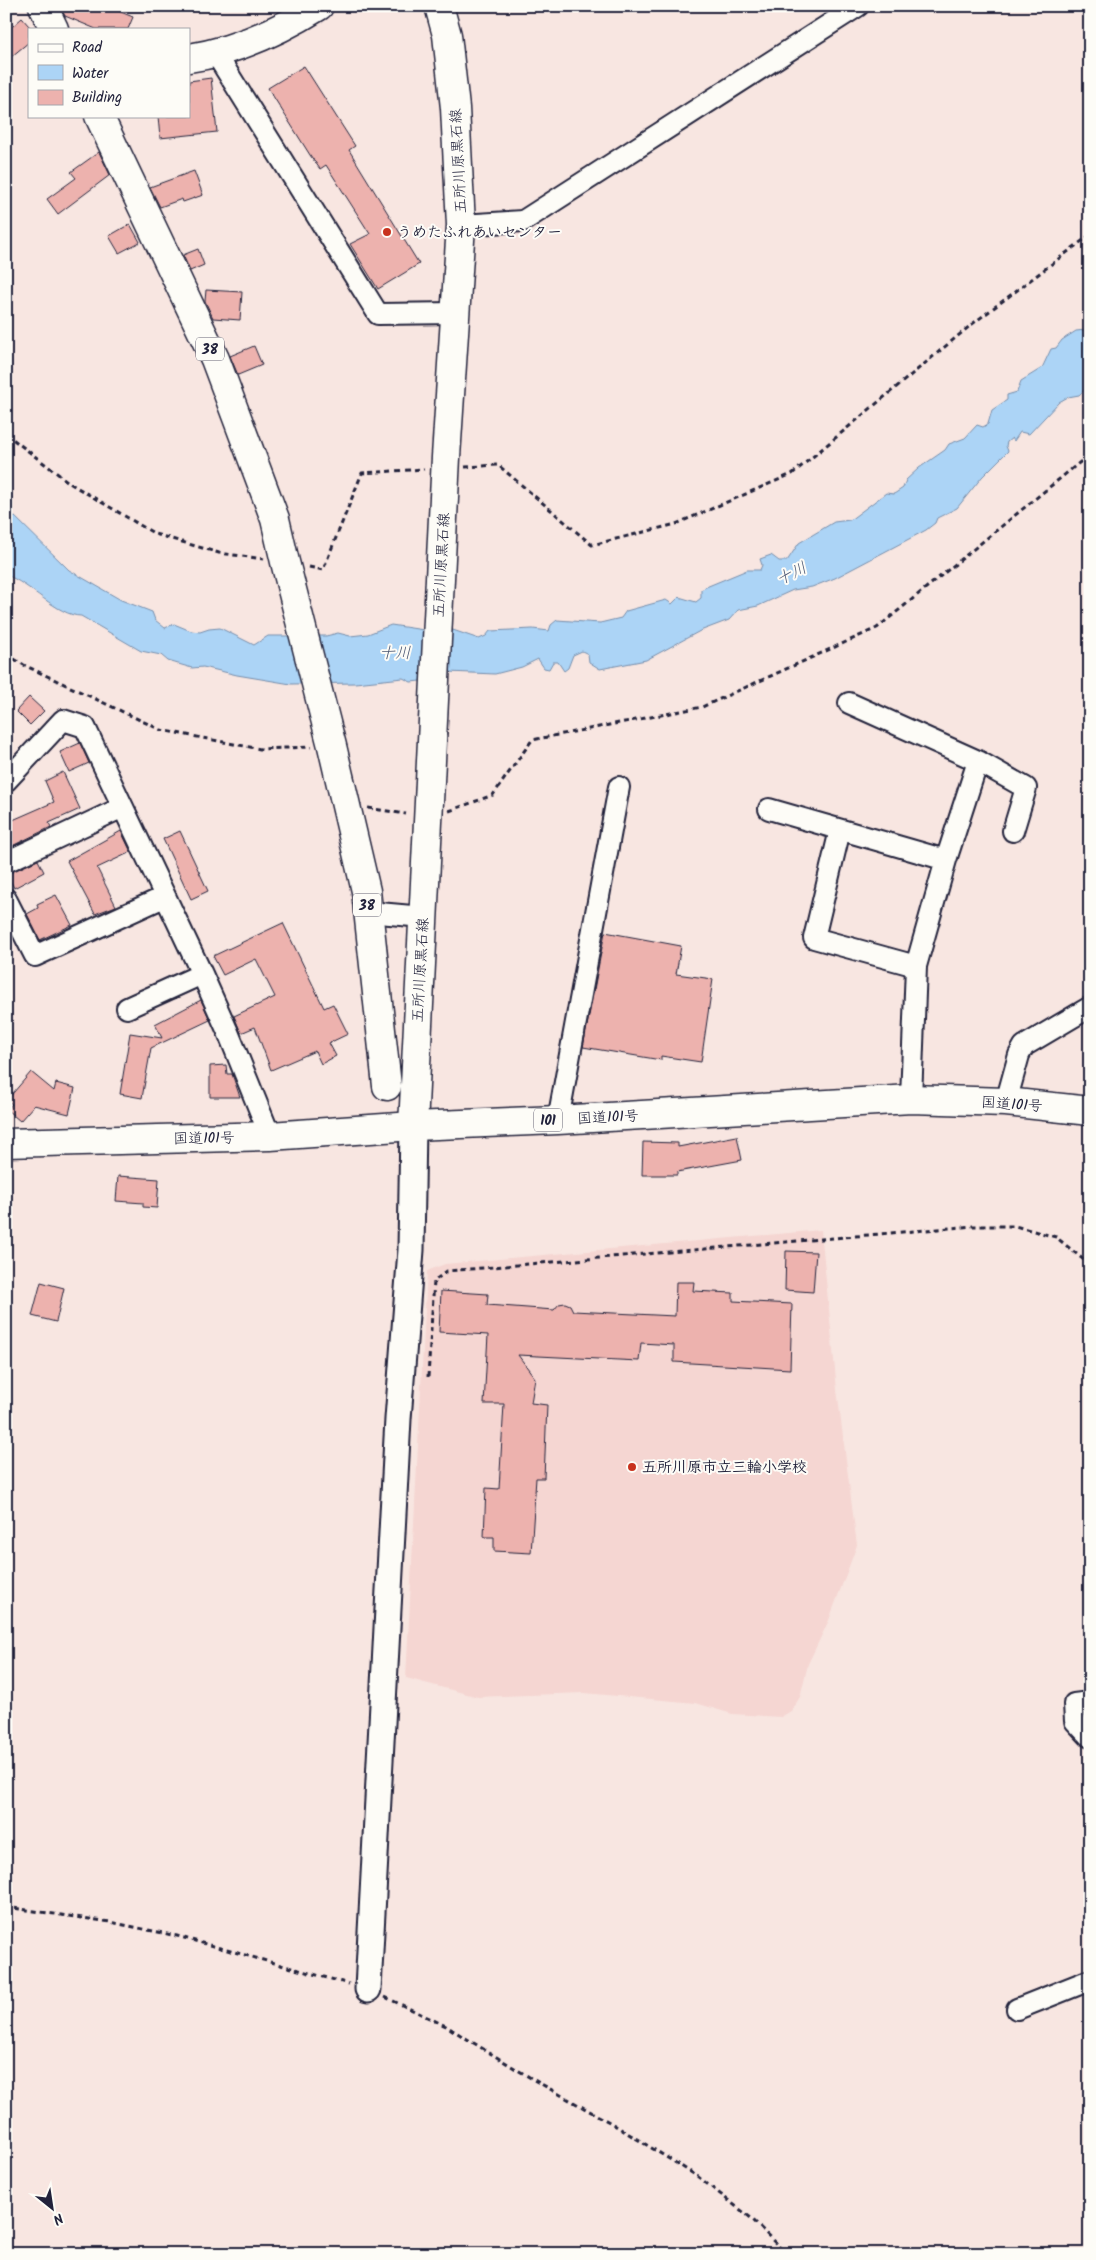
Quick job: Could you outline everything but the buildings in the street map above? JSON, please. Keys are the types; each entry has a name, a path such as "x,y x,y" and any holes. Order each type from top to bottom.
{"main road":[{"path":"43,6 54,28"},
{"path":"190,58 216,54 288,25 319,6"},
{"name":"五所川原黒石線","path":"413,1126 445,471 457,314 461,224 455,108 447,35 439,6"},
{"name":"38","path":"99,118 215,359 272,509 330,737 366,891 387,1086"},
{"name":"国道101号","path":"6,1143 270,1136 413,1126 558,1120 911,1099 1006,1102 1090,1111"}],"street":[{"path":"461,224 523,220 858,6"},
{"path":"216,54 378,314 457,314"},
{"path":"849,703 978,761 1026,788 1013,831"},
{"path":"6,781 62,720 85,727 202,974 228,1032 270,1136"},
{"path":"911,1099 916,966 946,860 978,761"},
{"path":"558,1120 620,788"},
{"path":"6,862 123,807"},
{"path":"769,810 946,860"},
{"path":"840,830 814,938 916,966"},
{"path":"6,898 35,956 164,897"},
{"path":"368,912 423,917"},
{"path":"127,1008 202,974"},
{"path":"1006,1102 1019,1055 1024,1046 1090,1007"},
{"path":"368,1989 398,1419 411,1250 413,1126"},
{"path":"1090,1702 1074,1704 1075,1721 1090,1738"},
{"path":"1017,2009 1090,1980"}],"path":[{"path":"6,434 71,484 155,534 218,553 284,562 323,570 362,473 445,471 498,465 592,546 676,524 792,474 971,326 1079,240 1090,235"},
{"path":"447,811 493,795 532,740 702,707 877,628 1090,454"},
{"path":"6,654 24,665 161,730 260,749 330,737"},
{"path":"364,807 410,815"},
{"path":"428,1377 434,1281 446,1271 973,1226 1015,1226 1056,1237 1090,1265"},
{"path":"6,1907 110,1922 178,1936 368,1989 446,2026 697,2176 751,2218 786,2254"}],"shaded area":[{"name":"五所川原市立三輪小学校","path":"821,1230 837,1390 857,1545 829,1620 808,1664 800,1697 791,1711 781,1717 732,1714 696,1703 584,1693 478,1697 406,1678 427,1271 445,1264"}],"water":[{"name":"十川","path":"1085,322 1090,323 1090,385 1079,395 1068,397 1059,402 1029,434 1020,432 1014,441 1012,438 1007,442 1008,451 982,477 957,508 937,518 935,523 926,530 835,578 812,587 793,590 758,606 738,610 729,620 700,631 646,660 600,669 589,662 588,654 582,651 573,655 568,668 564,671 558,662 553,662 549,669 544,668 538,659 522,667 495,674 448,672 411,682 403,678 355,683 291,684 203,667 192,668 168,661 161,655 141,651 81,616 63,611 6,575 6,508 69,570 121,600 152,612 155,620 165,628 174,624 191,631 200,632 220,628 254,645 268,636 326,636 338,633 350,636 368,634 391,625 424,630 447,628 479,639 486,636 490,631 533,629 549,631 551,625 557,620 600,623 621,618 626,611 666,600 672,604 679,597 696,602 701,598 701,590 706,587 747,570 760,570 762,565 760,559 771,555 779,561 787,561 799,543 834,522 850,520 886,493 894,494 903,488 906,480 919,468 945,450 949,444 965,438 977,425 983,427 988,424 992,410 1007,400 1007,395 1017,392 1021,381 1042,368 1051,349 1056,348 1062,340 1076,331 1086,330"}],"place":[{"name":"うめたふれあいセンター","path":"387,232"},
{"name":"五所川原市立三輪小学校","path":"632,1467"}]}
